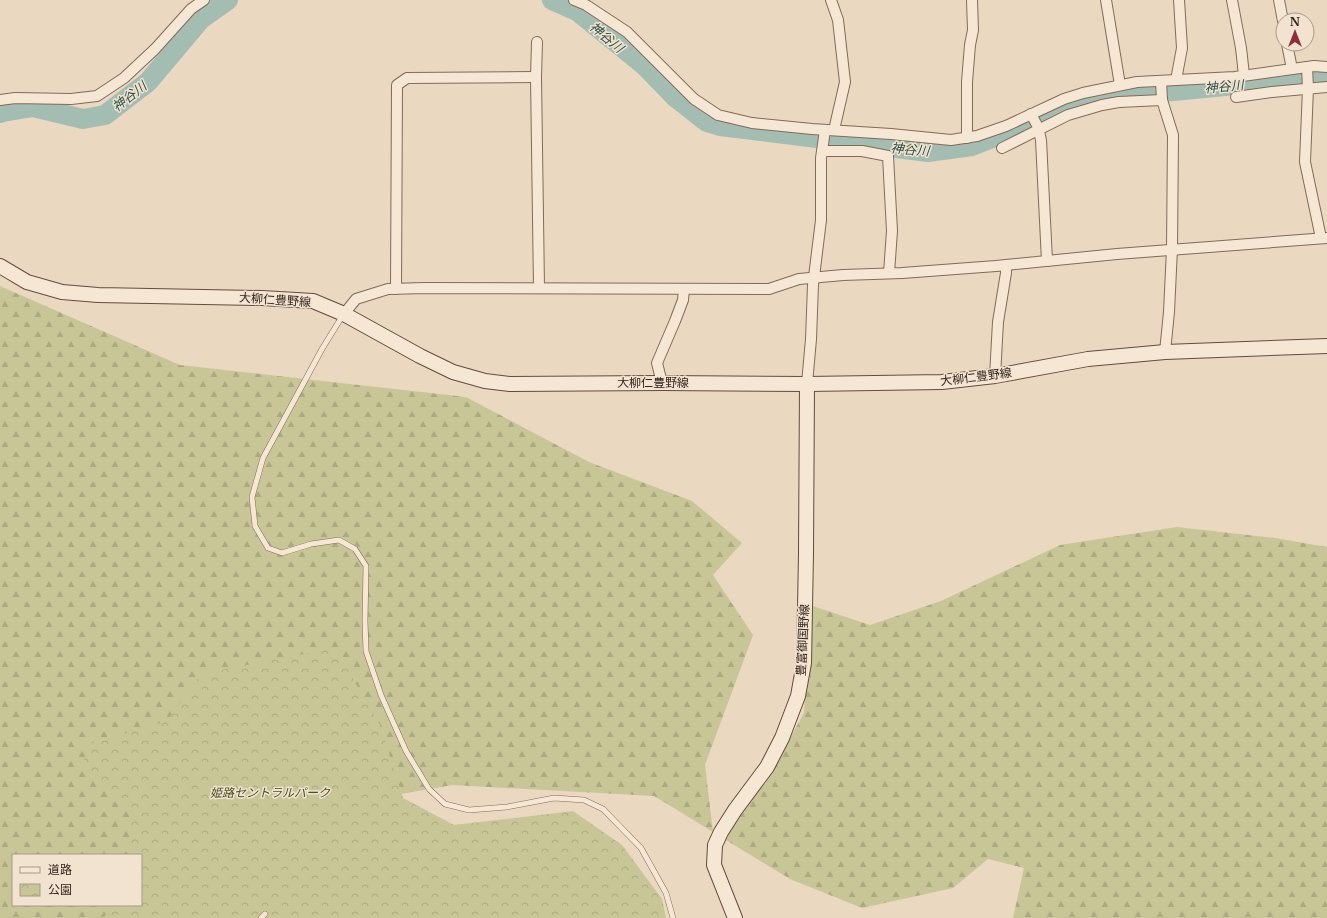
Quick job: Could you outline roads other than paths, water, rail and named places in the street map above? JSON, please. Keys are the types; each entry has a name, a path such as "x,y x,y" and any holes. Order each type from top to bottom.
{"main road":[{"name":"大柳仁豊野線","path":"0,266 27,282 62,292 98,295 262,298 313,302 344,314 420,356 453,372 485,380 510,384 807,384 942,382 995,376 1088,359 1165,352 1327,346"},
{"name":"豊富御国野線","path":"735,918 714,865 716,845 721,832 735,810 767,767 782,738 798,696 804,663 807,384"}],"street":[{"path":"574,0 586,5 627,32 694,99 718,116 752,123 828,131 891,134 951,140 976,136 1006,126 1068,115 1102,105 1162,98"},
{"path":"807,384 814,278 821,220 821,158 828,131 845,82 838,20 831,0"},
{"path":"967,138 970,45 973,30 972,0"},
{"path":"1106,0 1120,85"},
{"path":"1176,80 1182,48 1179,0"},
{"path":"1232,0 1241,48 1244,76"},
{"path":"1279,0 1281,12"},
{"path":"0,100 15,98 71,100 97,96 124,78 155,49 198,2"},
{"path":"537,42 536,77 539,288"},
{"path":"1289,52 1292,69"},
{"path":"1002,148 1064,99 1083,93 1137,82 1161,83 1176,80 1244,76 1292,69 1307,69 1314,66 1327,67"},
{"path":"344,314 356,299 388,289 768,289 799,279 843,274 888,273 1006,265 1172,249 1325,240 1305,162 1308,86 1307,69"},
{"path":"396,289 397,85 407,78 536,77"},
{"path":"1161,83 1162,98 1173,135 1172,249 1169,312 1165,352"},
{"path":"1236,97 1308,86 1327,86"},
{"path":"1035,122 1041,140 1047,261"},
{"path":"823,149 862,151 888,156 892,231 888,273"},
{"path":"995,376 998,322 1006,265"},
{"path":"662,383 657,363 675,321 684,289"}],"lane":[{"path":"344,314 318,356 263,458 252,497 255,526 268,548 282,553 310,544 339,540 355,549 366,566 366,651 381,695 402,744 428,789 445,804 469,810 507,807 554,798 584,800 603,809 641,848 666,893 673,918"}],"waterway":[{"name":"神谷川","path":"0,113 33,107 83,119 105,115 148,82 201,19 228,0"},
{"name":"神谷川","path":"552,0 577,11 645,66 675,97 707,122 720,126 928,152 972,146 1085,102 1153,93 1327,76"}],"park label":[{"name":"姫路セントラルパーク","path":"270,793"}]}
